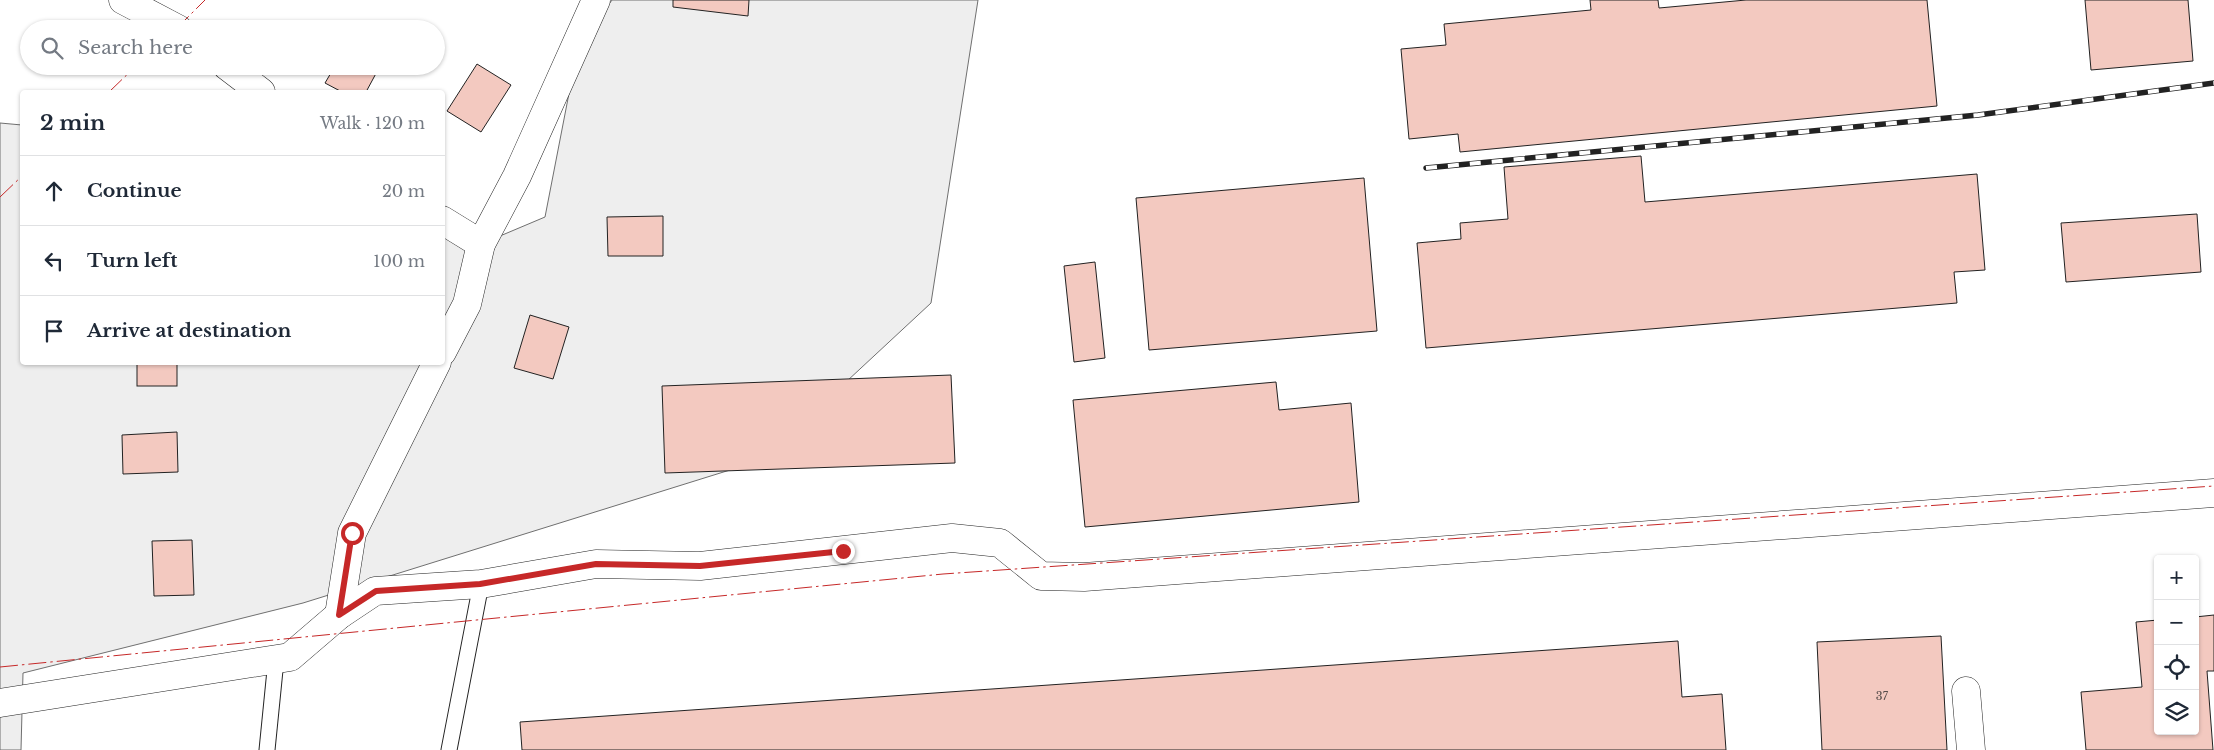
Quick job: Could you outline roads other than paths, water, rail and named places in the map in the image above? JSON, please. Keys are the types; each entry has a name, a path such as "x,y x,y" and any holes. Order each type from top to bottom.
{"street":[{"path":"123,0 161,20"},
{"path":"445,346 467,304 480,244 516,176 596,0"},
{"path":"238,75 258,90"},
{"path":"445,222 480,244"},
{"path":"339,615 352,533 436,365"},
{"path":"0,703 290,657 339,615 376,591 480,584 596,564 700,566 952,538 1000,543 1041,576 1084,577 2214,493"},
{"path":"1966,691 1971,750"}],"lane":[{"path":"448,750 480,584"},
{"path":"267,750 276,660"}],"railway":[{"path":"1426,168 1978,115 2214,83"}]}
